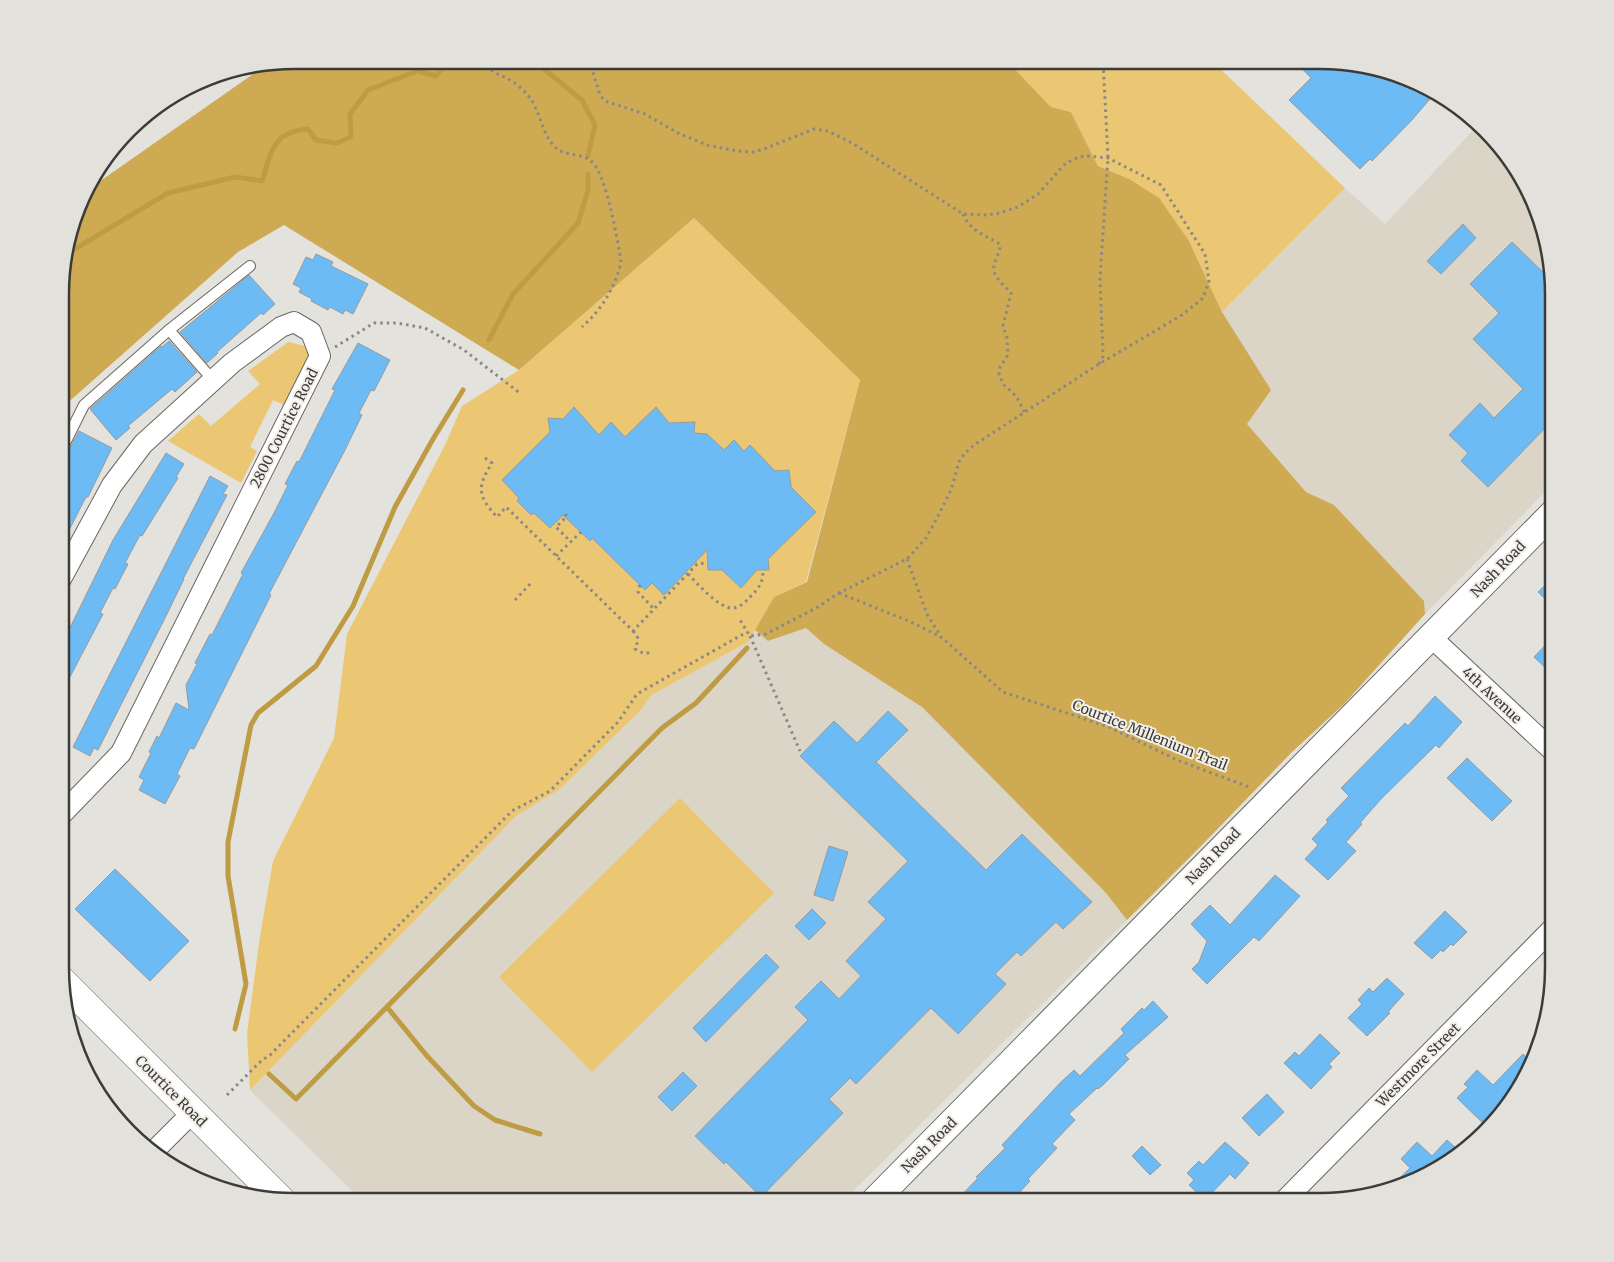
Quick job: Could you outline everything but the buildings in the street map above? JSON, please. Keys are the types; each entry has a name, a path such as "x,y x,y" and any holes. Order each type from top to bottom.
{"main road":[{"name":"Courtice Road","path":"70,990 272,1192"}],"street":[{"name":"2800 Courtice Road","path":"69,564 112,485 143,444 232,363 281,327 294,322 311,332 320,356 121,753 69,808"},
{"name":"Nash Road","path":"882,1193 1545,521"},
{"name":"4th Avenue","path":"1431,637 1545,744"},
{"name":"Westmore Street","path":"1292,1193 1545,936"},
{"path":"158,1147 192,1112"}],"lane":[{"path":"69,435 84,405 169,330 250,266"},
{"path":"169,330 213,380"}],"path":[{"path":"489,69 497,75 514,82 528,95 533,102 547,136 555,148 562,152 591,160 598,168 604,184 621,262 619,274 604,304 582,327"},
{"path":"592,69 600,95 605,101 645,114 678,133 706,144 737,151 753,152 814,130 828,131 852,143 963,214 986,215 1018,207 1038,194 1066,163 1079,156 1108,158 1161,185 1205,254 1209,281 1203,298 1182,315 1099,364 974,445 964,454 959,462 951,490 936,520 926,538 907,559 766,634 750,636"},
{"path":"1099,364 1103,356 1100,278 1108,158 1103,69"},
{"path":"963,214 966,223 975,231 1000,244 1001,251 994,266 994,273 1011,293 1003,326 1007,338 1008,355 1000,367 999,375 1004,385 1016,396 1025,413"},
{"path":"320,356 374,323 397,323 425,328 464,350 521,394"},
{"path":"485,458 492,463 483,477 481,489 481,497 487,506 497,517 506,507 638,635 639,640 634,649 643,653 651,653"},
{"path":"565,514 567,516 556,527 571,542"},
{"path":"556,556 581,532"},
{"name":"Courtice Millenium Trail","path":"907,559 927,614 941,637 1004,692 1109,727 1177,760 1249,787"},
{"path":"633,631 697,564 705,563"},
{"path":"688,574 719,604 734,608 743,604 761,586 763,570"},
{"path":"514,600 532,582"},
{"path":"640,585 638,592 654,609"},
{"path":"840,593 911,622 941,637"},
{"path":"740,620 750,636 800,751"},
{"path":"228,1095 512,811 550,791 618,722 637,694 747,632"}],"shaded area":[{"path":"279,69 1015,69 1051,107 1071,112 1098,166 1129,179 1159,198 1189,241 1222,312 1271,390 1247,424 1306,492 1334,505 1424,601 1425,614 1344,704 1291,753 1127,920 1106,893 922,707 824,644 806,628 768,641 755,630 774,597 807,582 860,380 694,218 519,370 284,225 238,252 69,402 69,279 71,264 76,235 98,182 256,72"},
{"path":"1015,69 1220,69 1345,188 1222,312 1189,241 1129,179 1098,166 1071,112 1051,107"},
{"path":"1474,130 1499,157 1522,194 1538,235 1545,279 1545,492 1425,614 1424,601 1334,505 1306,492 1247,424 1222,312 1345,188 1385,224"},
{"path":"694,218 860,380 806,582 774,597 748,642 650,696 642,709 560,789 516,816 250,1090 247,1033 260,936 273,861 334,738 347,634 445,445 462,406 519,370"},
{"path":"288,342 305,346 311,355 286,406 273,400 250,447 257,451 241,483 168,441 199,414 211,426 260,384 248,371"},
{"path":"806,628 824,644 922,707 1106,893 1127,920 851,1193 354,1193 250,1090 516,816 560,789 642,709 650,696 748,642 755,630 768,641"},
{"path":"680,798 774,893 592,1072 499,977"}],"waterway":[{"path":"73,250 168,193 235,177 262,181 271,152 280,139 287,134 308,129 316,140 337,143 351,137 350,114 368,90 417,71 436,76 442,69"},
{"path":"544,69 582,100 595,125 588,156"},
{"path":"489,340 513,294 578,223 588,190 588,174"},
{"path":"235,1029 246,984 228,876 228,842 251,725 258,713 316,666 353,606 395,507 463,390"},
{"path":"269,1074 296,1099 662,728 696,703 747,648"},
{"path":"387,1007 427,1056 474,1106 495,1120 540,1134"}]}
